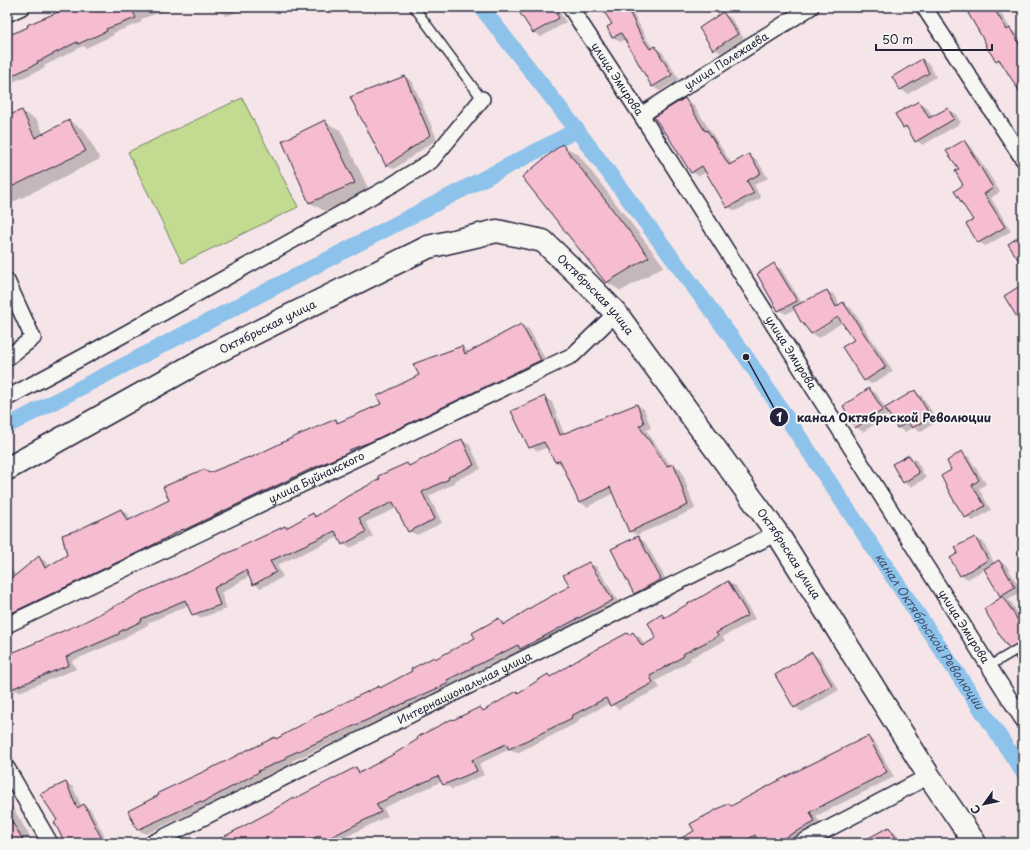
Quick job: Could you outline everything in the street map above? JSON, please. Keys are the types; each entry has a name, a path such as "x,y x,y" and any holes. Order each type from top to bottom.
{"street":[{"path":"7,14 22,7"},
{"name":"улица Эмирова","path":"570,7 641,115 1023,720"},
{"name":"улица Полежаева","path":"641,115 811,7"},
{"path":"924,7 1023,159"},
{"path":"7,398 392,185 431,161 482,100"},
{"name":"Октябрьская улица","path":"7,469 211,355 428,247 497,231 543,241 586,282 616,314 777,533 928,776 976,843"},
{"path":"7,281 33,338 7,358"},
{"name":"улица Буйнакского","path":"7,625 572,355 616,314"},
{"name":"Интернациональная улица","path":"152,843 777,533"},
{"path":"7,768 50,843"},
{"path":"801,843 928,776"}],"lane":[{"path":"414,7 482,100"},
{"path":"989,666 1023,646"}],"green space":[{"path":"242,98 298,207 182,263 128,152"}],"building":[{"path":"70,7 131,7 136,18 106,29 107,31 78,44 77,42 7,78 7,36 28,27 27,25"},
{"path":"516,7 552,7 559,18 533,33"},
{"path":"601,7 627,7 641,36 650,49 655,46 672,75 652,87 621,33 612,38 607,27 612,24"},
{"path":"979,7 993,7 1007,30 1010,28 1023,50 1023,97 999,59 996,61 985,45 986,44 968,13"},
{"path":"723,12 738,34 713,50 699,28"},
{"path":"922,59 929,73 900,90 892,77"},
{"path":"405,76 430,135 386,166 350,97"},
{"path":"685,98 705,131 707,130 729,165 749,154 761,173 747,181 754,193 727,208 702,166 691,173 654,117"},
{"path":"919,101 929,118 948,108 954,119 915,142 906,126 903,128 895,114"},
{"path":"22,110 35,138 69,120 86,151 7,189 7,116"},
{"path":"325,120 355,183 309,203 282,141"},
{"path":"964,140 993,188 984,194 1005,227 978,243 966,224 973,220 954,191 963,185 955,171 959,169 946,151"},
{"path":"562,144 649,257 606,283 522,177"},
{"path":"1023,234 1023,267 1008,244"},
{"path":"774,263 797,301 778,311 757,274"},
{"path":"1023,284 1023,327 1004,296"},
{"path":"827,290 836,307 843,302 886,367 864,381 842,347 854,340 838,317 811,334 801,322 793,307"},
{"path":"521,324 541,360 370,442 349,450 350,452 184,530 183,529 143,550 7,615 7,582 39,556 45,568 67,555 62,535 80,529 121,509 127,521 169,500 163,487 204,469 209,473 249,457 250,458 336,419 337,423 381,404 377,396 419,375 413,364 462,346 465,354"},
{"path":"869,388 883,410 855,428 843,406"},
{"path":"915,390 931,417 912,428 908,422 897,428 885,408"},
{"path":"545,396 560,435 637,404 644,423 639,426 667,466 674,464 688,505 629,532 610,487 579,503 560,460 555,462 544,442 529,448 511,411"},
{"path":"462,439 474,465 448,477 449,479 422,492 435,519 408,532 393,502 359,518 366,532 342,545 335,531 270,561 276,572 253,585 246,570 214,588 220,605 192,615 185,600 141,619 142,621 119,632 119,634 66,657 69,665 11,689 7,680 7,655 84,622 142,592 191,571 285,526 286,528 313,513 315,517 348,496 380,479 378,476 407,463 409,466"},
{"path":"962,451 979,480 972,485 985,506 965,518 941,476 951,470 947,461"},
{"path":"909,455 919,473 903,483 892,464"},
{"path":"638,536 661,579 634,594 611,549"},
{"path":"975,537 988,560 960,576 950,558 958,553 955,547"},
{"path":"999,560 1015,587 1000,596 984,569"},
{"path":"589,562 613,600 520,649 518,645 447,680 449,683 285,757 286,759 258,771 259,772 202,803 201,801 137,830 128,811 159,795 158,793 275,737 276,739 317,716 379,686 380,688 412,671 411,669 434,657 435,659 475,638 472,633 499,618 503,625 570,586 563,575"},
{"path":"728,581 748,615 716,633 718,636 683,654 684,656 650,676 653,683 610,706 606,698 571,716 572,718 509,749 506,744 472,760 477,771 443,785 438,776 376,804 381,812 323,841 320,835 305,843 212,843 270,812 294,797 294,799 356,767 359,773 394,754 418,739 417,737 452,719 453,720 480,707 483,711 517,691 518,693 548,674 550,677 586,655 627,633 629,635 633,632 642,646 656,638 648,623 662,614 664,618"},
{"path":"1003,596 1023,629 1023,641 1009,648 984,609"},
{"path":"812,652 832,685 794,708 775,675"},
{"path":"1023,652 1023,672 1015,657"},
{"path":"868,736 887,772 810,812 815,822 774,843 759,843 755,835 742,843 672,843 694,831 690,824 729,803 731,806 789,775"},
{"path":"66,782 77,808 84,804 104,843 65,843 54,822 57,820 40,794"},
{"path":"7,814 25,843 7,843"},
{"path":"889,827 899,843 859,843"}],"waterway":[{"name":"канал Октябрьской Революции","path":"481,7 577,130 746,357 1023,772"},
{"path":"7,426 577,130"}],"place":[{"name":"канал Октябрьской Революции","path":"746,357"}]}
